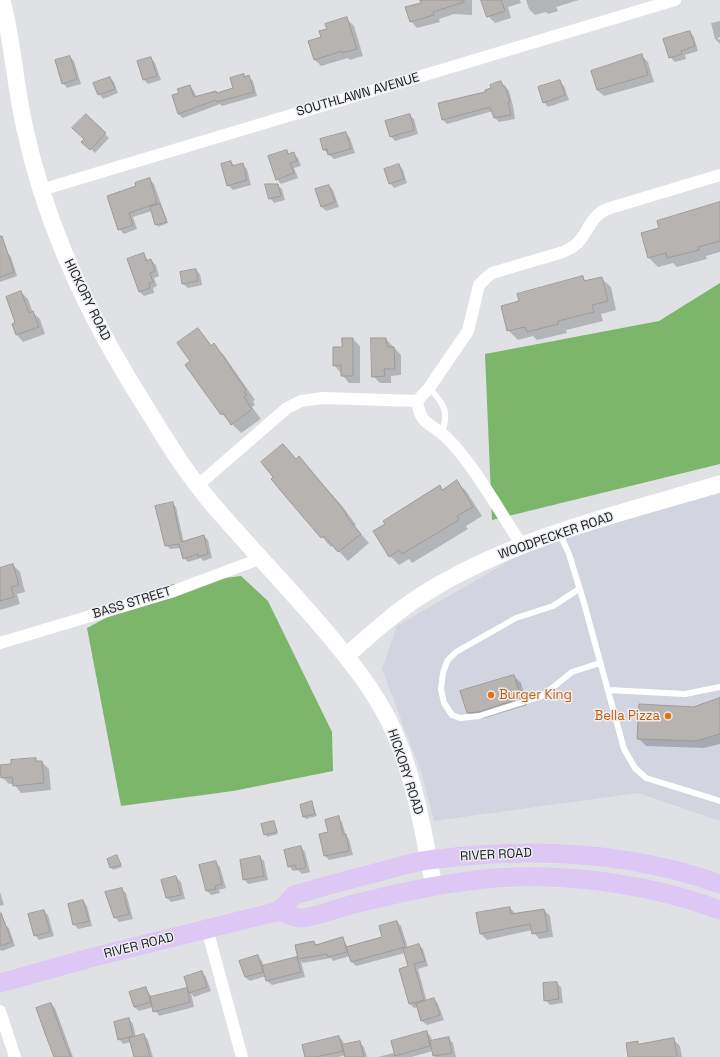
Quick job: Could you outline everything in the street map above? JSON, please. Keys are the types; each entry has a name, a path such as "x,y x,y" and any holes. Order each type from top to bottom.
{"main road":[{"name":"HICKORY ROAD","path":"2,0 8,24 16,86 25,131 41,190 65,256 102,332 128,377 197,486 277,575 346,656 376,697 395,737 413,790 434,886"},
{"name":"WOODPECKER ROAD","path":"346,656 390,617 422,595 470,569 522,545 559,532 720,484"},
{"name":"RIVER ROAD","path":"279,911 294,895 429,860 504,854 580,854 610,858 659,866 720,884"},
{"name":"RIVER ROAD","path":"0,983 279,911 301,918 354,904 434,886 485,879 536,877 601,882 668,894 720,910"}],"street":[{"name":"SOUTHLAWN AVENUE","path":"41,190 675,0"},
{"path":"197,486 287,408 301,401 323,398 417,401 430,388 468,330 480,285 492,274 563,252 573,247 581,240 592,220 599,213 720,175"},
{"path":"417,401 423,420 441,434 461,453 522,545"},
{"name":"BASS STREET","path":"0,643 174,591 262,558"},
{"path":"207,929 242,1057"},
{"path":"0,1011 15,1057"}],"lane":[{"path":"430,388 445,407 444,427 441,434"},
{"path":"559,532 569,554 624,749 635,768 646,778 720,801"},
{"path":"579,589 553,606 516,618 456,652 447,661 442,679 441,690 444,703 452,715 460,718 479,716 542,696 572,672 600,663"},
{"path":"608,690 685,694 720,687"}],"shaded area":[{"path":"720,484 720,821 638,793 434,821 422,775 382,669 397,626 559,532"}],"green space":[{"path":"720,283 720,464 492,520 485,354 659,321"},
{"path":"241,576 268,601 332,732 333,771 233,791 121,806 87,628 168,585"}],"building":[{"path":"420,0 464,0 464,2 433,12 434,15 410,22 405,7 421,3"},
{"path":"481,0 501,0 505,11 487,17"},
{"path":"347,17 357,49 342,53 342,51 314,60 308,41 321,37 319,31 327,29 325,24"},
{"path":"690,31 695,46 681,51 682,54 669,58 663,39"},
{"path":"642,54 648,75 597,90 591,71"},
{"path":"70,56 77,79 62,84 55,60"},
{"path":"151,57 157,76 143,80 137,61"},
{"path":"244,74 244,77 249,75 254,92 217,102 216,100 178,114 172,95 179,93 177,89 190,85 194,97 216,91 217,93 233,88 230,78"},
{"path":"110,77 115,89 98,95 93,83"},
{"path":"560,80 565,95 543,103 538,87"},
{"path":"501,81 503,86 505,86 510,102 508,102 511,115 494,118 490,107 442,120 438,103 485,92 485,90 491,88 490,85"},
{"path":"86,114 106,133 90,150 81,142 84,139 72,128"},
{"path":"410,114 414,130 390,137 385,121"},
{"path":"346,132 351,149 328,155 327,149 323,150 320,139"},
{"path":"287,150 288,154 294,152 297,161 290,163 294,173 276,180 268,156"},
{"path":"231,161 232,166 243,163 247,180 227,186 221,164"},
{"path":"399,164 404,179 389,184 384,169"},
{"path":"150,178 157,203 129,213 133,225 118,230 107,196 136,186 135,183"},
{"path":"265,184 278,184 281,196 269,199"},
{"path":"329,185 335,202 321,207 315,189"},
{"path":"720,202 720,241 698,247 699,250 667,258 666,253 648,258 641,233 659,228 657,221"},
{"path":"160,204 167,222 155,225 150,207"},
{"path":"0,236 2,236 14,272 0,277"},
{"path":"144,253 146,261 151,259 155,271 150,273 153,282 149,283 150,288 139,292 127,259"},
{"path":"196,269 198,281 182,284 180,272"},
{"path":"583,276 584,281 602,277 608,301 592,305 594,312 558,321 558,324 527,332 525,327 507,331 501,306 519,301 517,294"},
{"path":"21,291 29,313 33,311 39,327 16,335 12,324 15,322 6,297"},
{"path":"198,328 211,346 214,343 246,390 244,392 247,395 244,397 252,409 231,425 223,413 221,415 185,365 190,361 177,343"},
{"path":"342,338 353,338 353,376 341,376 341,365 333,366 333,347 342,347"},
{"path":"371,338 386,338 387,347 394,347 395,369 384,369 385,376 372,377"},
{"path":"283,444 296,459 299,456 361,534 338,552 324,536 321,538 271,479 273,477 261,462"},
{"path":"457,480 473,507 457,516 459,520 402,554 399,550 389,557 373,531 385,524 383,521 440,485 442,490"},
{"path":"173,502 181,542 204,535 208,554 198,557 198,554 183,559 179,544 165,546 155,506"},
{"path":"13,564 19,585 11,587 14,597 0,601 0,568"},
{"name":"Burger King","path":"514,675 521,698 478,712 467,713 460,691"},
{"path":"720,698 720,734 696,741 637,739 639,704 693,707"},
{"path":"36,758 36,761 42,761 44,783 13,786 12,777 1,778 0,765 11,764 11,760"},
{"path":"312,801 315,814 303,817 300,805"},
{"path":"339,816 343,835 346,834 349,851 324,856 319,834 328,832 325,820"},
{"path":"274,821 277,832 264,835 261,824"},
{"path":"301,846 306,867 297,870 295,865 288,867 284,850"},
{"path":"117,855 121,865 110,868 107,859"},
{"path":"260,856 264,876 243,880 240,860"},
{"path":"216,861 222,884 215,886 216,889 206,891 199,865"},
{"path":"176,876 181,895 166,898 161,880"},
{"path":"122,888 129,914 114,918 105,892"},
{"path":"83,900 89,921 73,925 68,904"},
{"path":"510,907 511,914 544,909 548,931 532,934 530,924 480,934 476,913"},
{"path":"44,910 50,932 34,936 28,914"},
{"path":"1,913 12,942 0,946 0,914"},
{"path":"397,921 405,947 351,962 346,947 382,937 379,926"},
{"path":"343,937 347,952 328,957 327,954 298,959 295,945 314,941 315,945"},
{"path":"419,944 425,961 414,964 424,1000 409,1004 399,969 408,966 403,949"},
{"path":"258,955 263,972 245,977 239,961"},
{"path":"297,957 301,972 266,981 262,966"},
{"path":"202,971 207,987 189,993 184,977"},
{"path":"557,982 559,999 544,1001 543,983"},
{"path":"146,987 151,1002 134,1007 129,992"},
{"path":"187,988 190,1002 153,1012 150,997"},
{"path":"434,998 440,1015 421,1021 416,1004"},
{"path":"51,1003 71,1057 54,1057 46,1036 36,1008"},
{"path":"129,1018 133,1036 118,1040 114,1022"},
{"path":"427,1031 430,1046 395,1056 391,1041"},
{"path":"144,1034 150,1057 134,1057 129,1038"},
{"path":"339,1036 343,1051 316,1057 305,1057 302,1045"},
{"path":"449,1037 452,1053 433,1056 430,1041"},
{"path":"674,1038 677,1057 628,1057 626,1043 638,1041 638,1044"},
{"path":"360,1041 364,1057 345,1057 342,1045"}],"place":[{"name":"Burger King","path":"491,695"},
{"name":"Bella Pizza","path":"668,716"}]}
